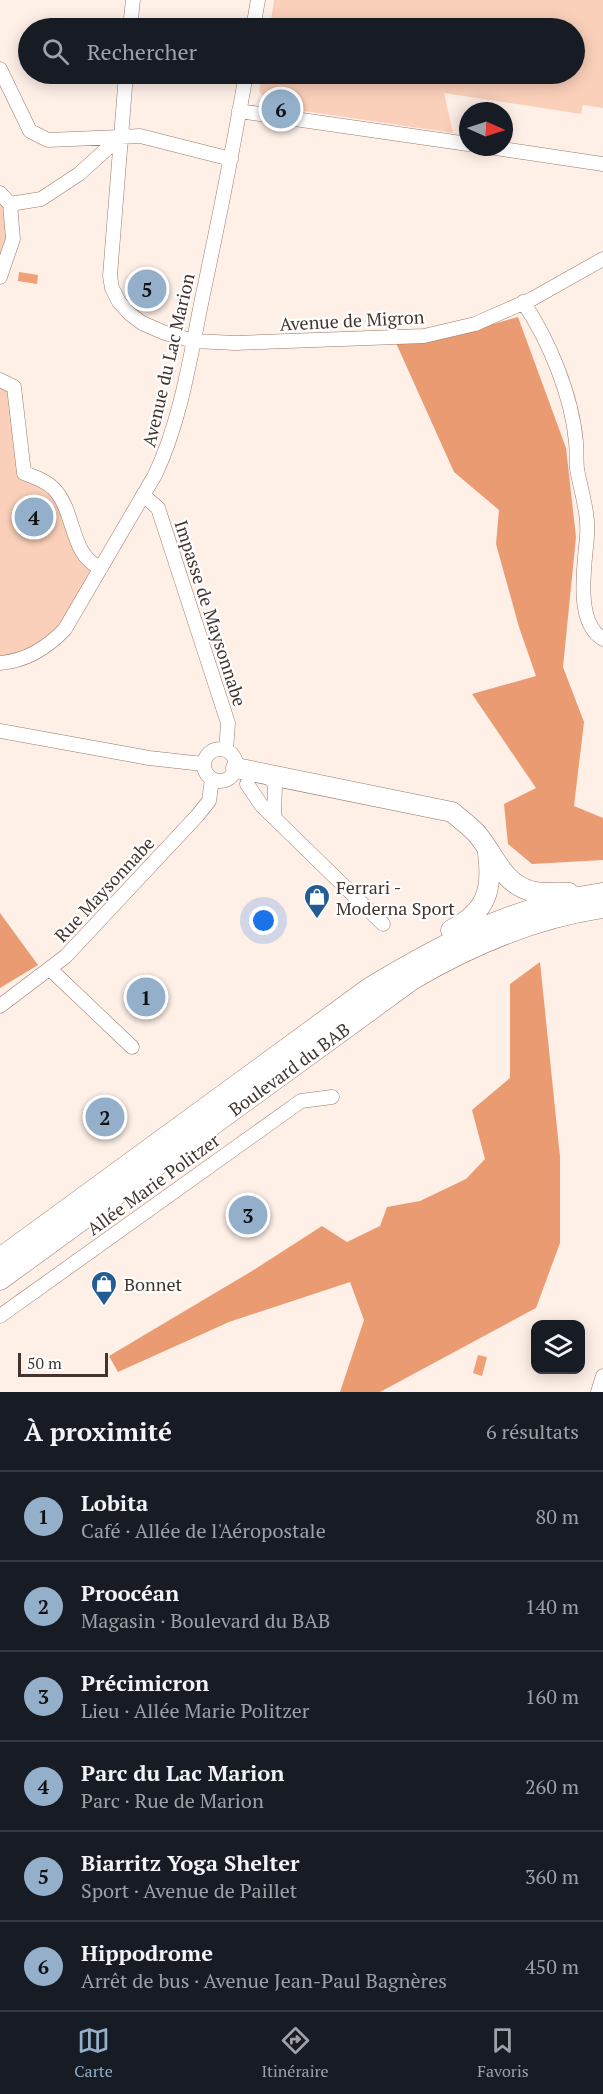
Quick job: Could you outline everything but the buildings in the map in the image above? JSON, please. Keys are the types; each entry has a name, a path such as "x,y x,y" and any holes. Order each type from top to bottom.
{"main road":[{"path":"231,777 278,779 452,812 477,834 487,851 515,885 549,894 564,892 583,896"},
{"path":"369,988 425,944 461,925 479,910 488,893 491,873 487,851"},
{"name":"Boulevard du BAB","path":"0,1258 369,988 427,953 501,919 583,896 603,893"},
{"name":"Boulevard du BAB","path":"0,1280 412,980 447,959 491,939 541,922 603,908"}],"street":[{"path":"131,18 133,0"},
{"path":"255,18 258,0"},
{"path":"0,69 30,131 48,140 140,136 231,159"},
{"name":"Avenue de Migron","path":"125,84 110,276 112,288 124,308 142,323 165,333 194,341 235,343 424,336 475,324 523,302 603,259"},
{"name":"Avenue du Lac Marion","path":"0,663 12,662 28,656 55,640 64,629 155,476 166,453 194,341 244,84"},
{"path":"239,111 459,143"},
{"path":"10,204 41,199 79,174 120,137"},
{"path":"513,151 603,164"},
{"path":"0,193 10,204 13,239 0,277"},
{"path":"523,302 551,351 559,371 576,442 576,461 587,524 584,593 588,622 595,634 603,639"},
{"path":"0,380 14,387 24,473 45,481 55,490 83,555 92,564 101,568"},
{"name":"Impasse de Maysonnabe","path":"142,495 158,508 228,723 226,750"},
{"path":"0,730 149,758 203,764"},
{"path":"231,777 235,758 226,750 216,749 207,754 203,764 205,773 231,777 383,924"},
{"name":"Rue Maysonnabe","path":"0,1006 66,956 231,777"},
{"path":"274,817 278,779"},
{"path":"51,969 132,1047"},
{"name":"Allée Marie Politzer","path":"0,1316 301,1101 332,1097"},
{"path":"598,1392 603,1376"}],"shaded area":[{"path":"274,0 603,0 603,108 583,105 581,114 444,93 453,133 270,106 259,91 260,84 585,84 585,18 271,18"},
{"path":"0,193 13,239 0,277"},
{"path":"19,272 38,275 37,284 18,281"},
{"path":"518,317 566,448 576,537 563,667 584,722 574,806 603,818 603,860 532,864 508,844 504,804 536,788 472,694 536,676 519,627 496,544 499,510 454,472 396,343 447,337"},
{"path":"0,380 14,387 24,473 44,481 83,555 101,568 55,640 0,663"},
{"path":"0,913 38,965 0,988"},
{"path":"540,962 560,1157 560,1243 536,1308 380,1392 340,1392 364,1320 350,1282 229,1322 118,1372 109,1356 252,1271 322,1226 347,1242 380,1226 387,1207 420,1201 466,1179 485,1159 472,1110 510,1078 510,984"},
{"path":"478,1355 487,1357 482,1376 473,1373"}],"place":[{"name":"Hippodrome","path":"281,109"},
{"name":"Biarritz Yoga Shelter","path":"147,289"},
{"name":"Parc du Lac Marion","path":"34,517"},
{"name":"Ferrari - Moderna Sport","path":"317,920"},
{"name":"Lobita","path":"146,997"},
{"name":"Proocéan","path":"105,1117"},
{"name":"Précimicron","path":"248,1215"},
{"name":"Bonnet","path":"104,1307"}]}
